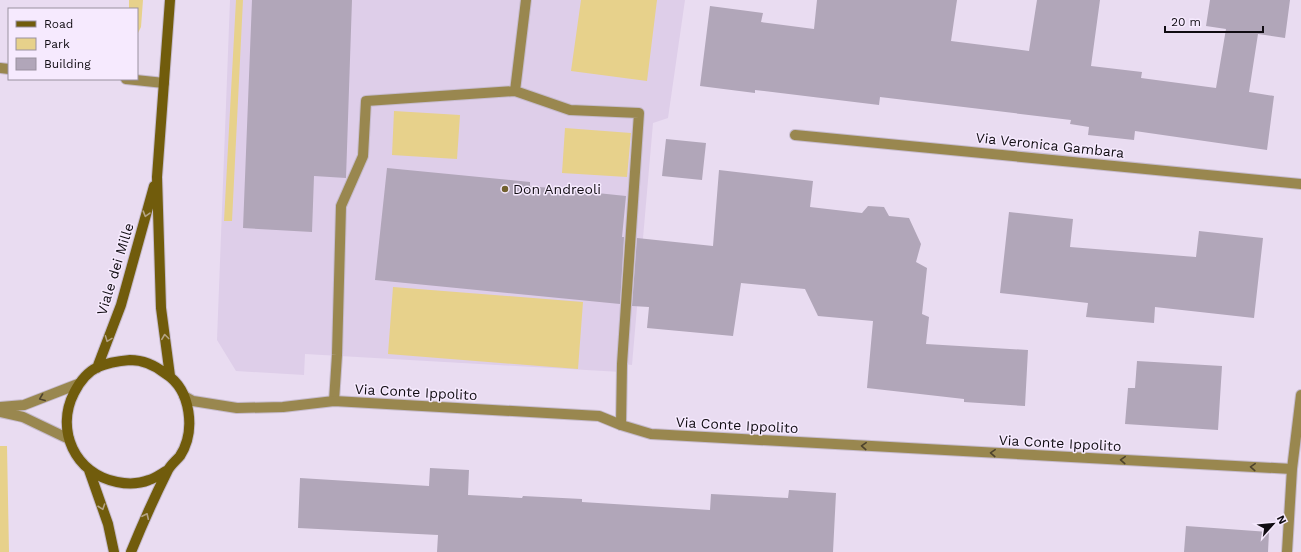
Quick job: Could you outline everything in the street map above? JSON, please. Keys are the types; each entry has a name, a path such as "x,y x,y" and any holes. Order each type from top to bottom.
{"main road":[{"name":"Viale dei Mille","path":"170,0 157,177 161,308 170,376"},
{"name":"Viale dei Mille","path":"97,368 121,305 157,177"},
{"path":"131,552 168,470 180,455 188,438 190,419 180,387 170,376 154,365 134,360 115,361 97,368 87,375 78,384 70,401 66,420 69,439 77,456 89,470 107,480 128,484 149,480 168,470"},
{"path":"89,470 108,524 114,552"}],"street":[{"path":"515,91 526,0"},
{"path":"138,80 164,82"},
{"path":"334,401 337,355 341,206 363,156 366,101 515,91 570,110 639,113 622,364 621,425"},
{"name":"Via Veronica Gambara","path":"795,135 1301,184"},
{"path":"0,407 24,405 78,384"},
{"name":"Via Conte Ippolito","path":"184,396 193,400 237,408 283,407 334,401 599,416 621,425 651,434 1292,469"},
{"path":"1286,552 1292,469 1301,396"},
{"path":"0,412 23,417 69,439"}],"shaded area":[{"path":"230,0 685,0 668,118 653,123 632,365 622,364 621,372 305,354 304,375 236,371 217,340"}],"green space":[{"path":"129,0 143,0 141,27 138,33 138,8 129,8"},
{"path":"236,0 243,0 232,221 224,221"},
{"path":"581,0 657,0 647,81 571,71"},
{"path":"394,111 460,115 457,159 392,155"},
{"path":"565,128 631,133 627,177 562,173"},
{"path":"393,287 583,302 578,369 388,354"},
{"path":"0,446 7,446 9,552 0,552"}],"building":[{"path":"252,0 352,0 346,178 314,176 312,232 243,228"},
{"path":"817,0 957,0 951,41 1029,51 1037,0 1100,0 1091,66 1142,72 1141,78 1216,88 1226,29 1206,26 1210,0 1290,0 1285,38 1258,34 1249,92 1274,96 1267,150 1135,131 1134,140 1088,135 1089,127 1070,124 1071,120 880,97 879,105 755,90 755,93 700,86 710,6 763,13 761,22 814,29"},
{"path":"666,139 706,143 702,180 662,176"},
{"path":"387,168 530,182 530,186 626,196 622,237 624,237 620,304 375,280"},
{"path":"719,170 813,181 810,207 862,213 868,206 884,207 889,216 909,218 921,244 916,262 927,268 922,314 929,317 926,344 1028,350 1025,406 964,402 964,399 867,388 873,321 818,316 805,289 741,283 733,336 647,328 649,307 632,306 637,238 713,246"},
{"path":"1009,212 1073,219 1070,247 1196,257 1199,231 1263,238 1254,318 1155,307 1154,323 1086,317 1088,303 1000,293"},
{"path":"1137,361 1222,366 1218,430 1125,424 1128,388 1135,388"},
{"path":"430,468 469,470 468,495 582,499 582,502 710,510 711,494 788,498 789,490 836,493 833,552 437,552 438,535 298,528 300,478 429,486"},
{"path":"1186,526 1269,532 1268,552 1184,552"}],"place":[{"name":"Don Andreoli","path":"505,189"}]}
